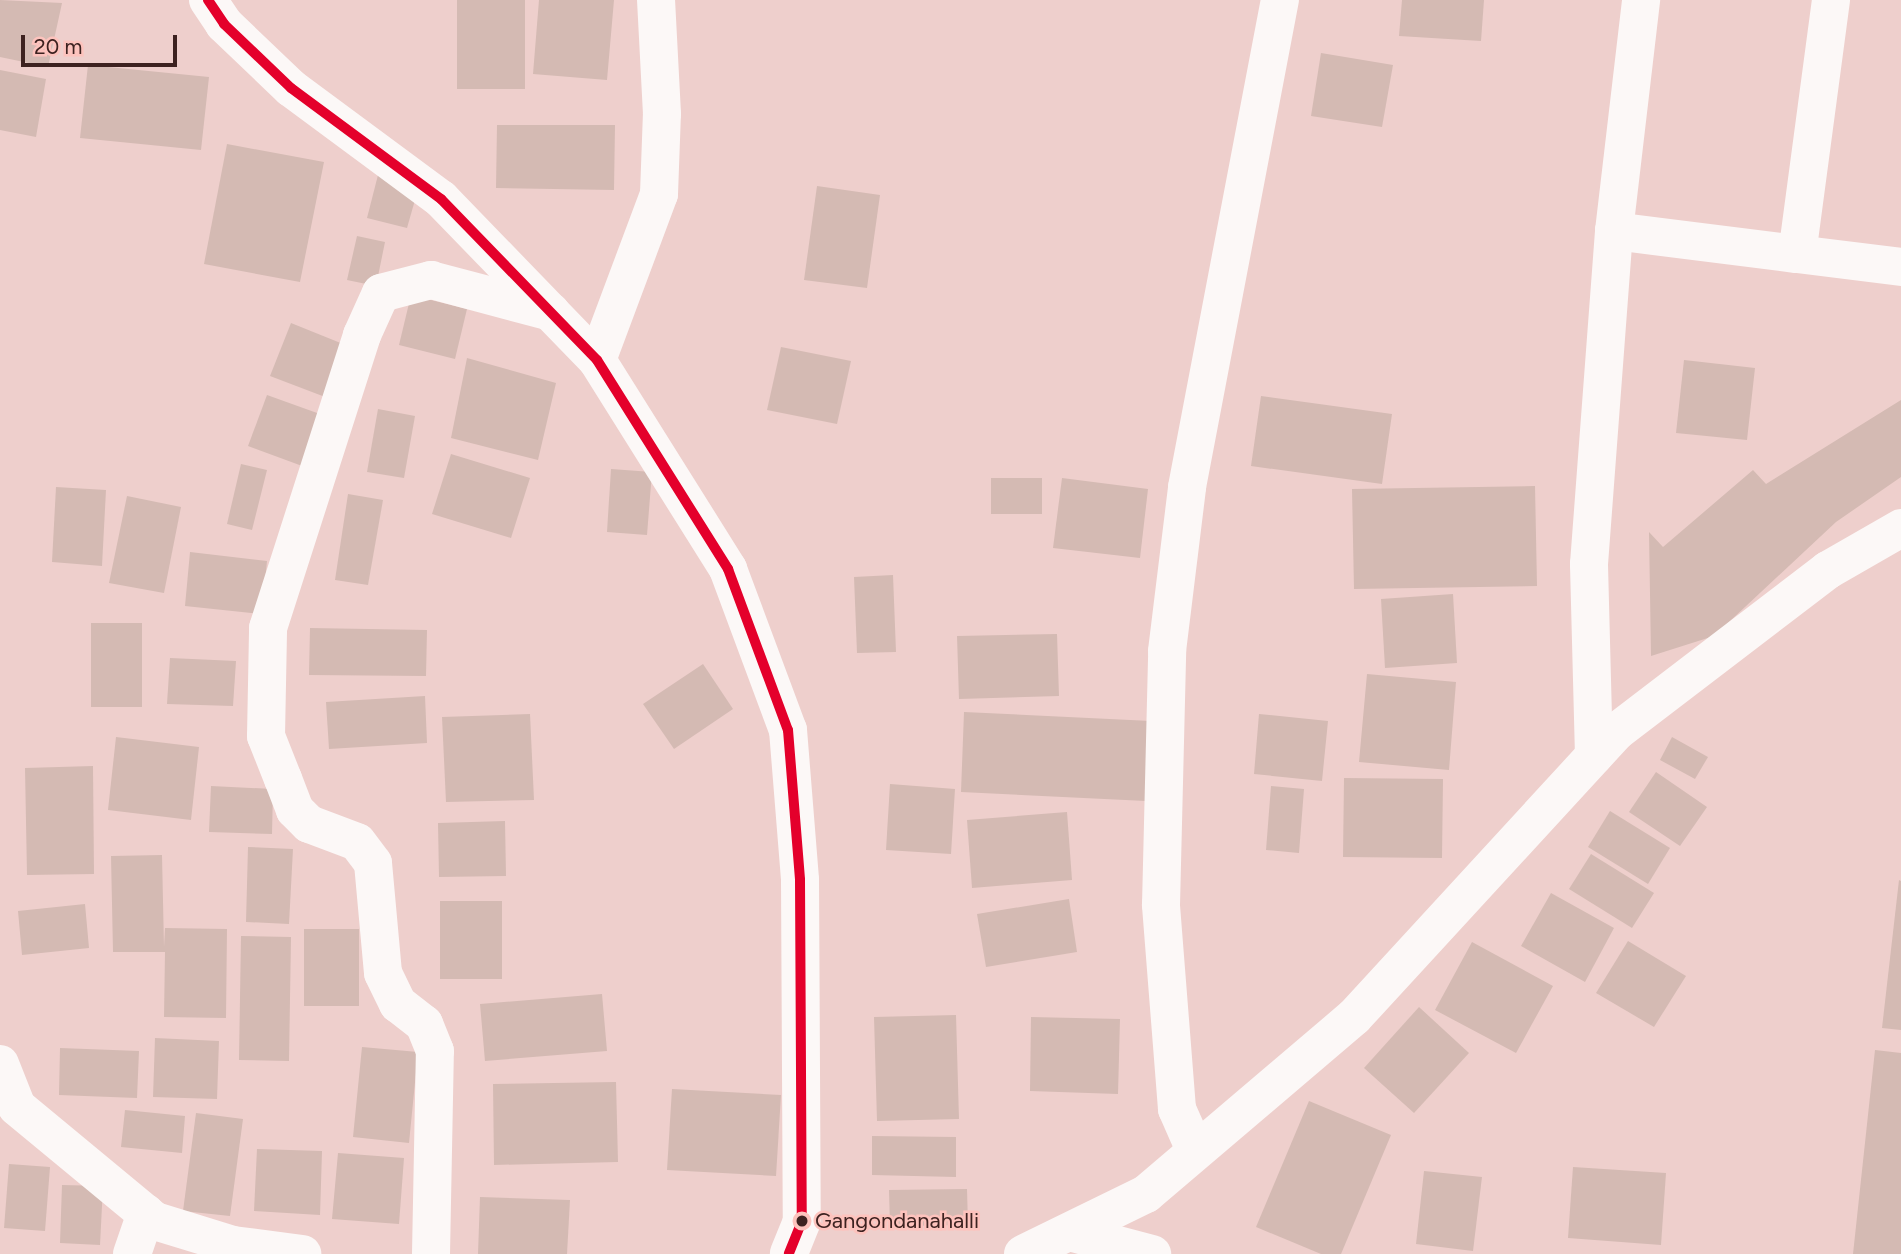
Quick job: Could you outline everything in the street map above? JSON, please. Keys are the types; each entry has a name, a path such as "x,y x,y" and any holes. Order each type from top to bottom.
{"street":[{"path":"208,0 224,24 291,88 441,199 597,360 728,569 788,730 800,880 802,1221 789,1254"},
{"path":"597,360 659,194 662,114 656,0"},
{"path":"1195,1150 1177,1109 1161,905 1167,651 1187,487 1280,0"},
{"path":"1594,756 1589,564 1614,231 1641,0"},
{"path":"1797,254 1831,0"},
{"path":"1614,231 1901,267"},
{"path":"431,1254 435,1051 424,1024 398,1004 383,973 373,863 357,842 309,824 295,810 266,736 268,628 362,335 381,293 431,280 551,312"},
{"path":"1023,1254 1073,1233 1146,1194 1354,1017 1616,732 1828,570 1901,528"},
{"path":"0,1064 17,1107 155,1221 233,1245 302,1254"},
{"path":"132,1254 146,1213"},
{"path":"1073,1233 1152,1254"}],"building":[{"path":"0,0 62,3 48,67 0,57"},
{"path":"457,0 525,0 525,89 457,89"},
{"path":"539,0 614,0 607,80 533,74"},
{"path":"1402,0 1484,0 1481,41 1399,36"},
{"path":"1321,53 1393,65 1382,127 1311,116"},
{"path":"88,65 209,77 201,150 80,138"},
{"path":"0,70 46,79 36,137 0,130"},
{"path":"497,125 615,125 614,190 496,188"},
{"path":"227,144 324,162 300,282 204,264"},
{"path":"378,175 419,186 407,228 367,218"},
{"path":"817,186 880,195 867,288 804,280"},
{"path":"357,236 385,242 376,286 347,280"},
{"path":"411,295 467,309 455,359 399,345"},
{"path":"291,323 353,348 333,400 270,376"},
{"path":"781,347 851,361 837,424 767,410"},
{"path":"467,358 556,383 538,460 451,438"},
{"path":"1684,360 1755,368 1747,440 1676,433"},
{"path":"267,395 331,418 313,470 248,446"},
{"path":"1261,396 1392,414 1382,484 1251,466"},
{"path":"1901,400 1901,477 1836,522 1714,636 1651,656 1649,532 1663,547 1753,470 1766,484"},
{"path":"378,409 415,416 404,478 367,472"},
{"path":"451,454 530,478 511,538 432,514"},
{"path":"241,464 267,470 252,530 227,524"},
{"path":"611,469 652,472 647,535 607,532"},
{"path":"991,478 1042,478 1042,514 991,514"},
{"path":"1062,478 1148,489 1140,558 1053,548"},
{"path":"1535,486 1537,586 1354,589 1352,489"},
{"path":"56,487 106,490 102,566 52,562"},
{"path":"348,494 383,500 368,585 335,580"},
{"path":"127,496 181,507 164,593 109,583"},
{"path":"190,552 267,561 262,614 185,606"},
{"path":"893,575 896,652 857,653 854,577"},
{"path":"1453,594 1457,663 1385,668 1381,599"},
{"path":"91,623 142,623 142,707 91,707"},
{"path":"310,628 427,630 426,676 309,675"},
{"path":"1057,634 1059,696 959,699 957,636"},
{"path":"170,658 236,661 233,706 167,704"},
{"path":"703,664 733,709 674,749 643,704"},
{"path":"1367,674 1456,682 1449,770 1359,762"},
{"path":"425,696 427,743 329,749 326,702"},
{"path":"964,712 1151,721 1146,801 961,792"},
{"path":"530,714 534,800 446,802 442,717"},
{"path":"1259,714 1328,721 1322,781 1254,774"},
{"path":"116,737 199,747 191,820 108,810"},
{"path":"1672,737 1708,757 1695,779 1660,760"},
{"path":"93,766 94,874 27,875 25,768"},
{"path":"1656,772 1707,807 1680,846 1629,812"},
{"path":"1344,778 1443,779 1442,858 1343,857"},
{"path":"890,784 955,789 951,854 886,850"},
{"path":"211,786 273,789 272,834 209,832"},
{"path":"1271,786 1304,789 1299,853 1266,850"},
{"path":"1610,811 1670,848 1648,884 1588,847"},
{"path":"1067,812 1072,880 972,888 967,820"},
{"path":"505,821 506,876 439,877 438,823"},
{"path":"248,847 293,849 289,924 246,922"},
{"path":"1591,854 1654,893 1632,928 1569,889"},
{"path":"162,855 164,947 165,928 227,929 226,1018 164,1017 165,952 113,952 111,856"},
{"path":"1899,880 1901,881 1901,1030 1882,1028"},
{"path":"1551,893 1614,928 1585,982 1521,946"},
{"path":"1069,899 1077,952 986,967 977,914"},
{"path":"440,901 502,901 502,979 440,979"},
{"path":"85,904 89,948 22,955 18,911"},
{"path":"304,929 359,929 359,1006 304,1006"},
{"path":"241,936 291,937 289,1061 239,1060"},
{"path":"1628,941 1686,976 1654,1027 1596,993"},
{"path":"1472,942 1553,986 1516,1053 1435,1010"},
{"path":"602,994 607,1051 485,1061 480,1004"},
{"path":"1419,1007 1469,1053 1414,1113 1364,1068"},
{"path":"956,1015 959,1119 877,1121 874,1017"},
{"path":"1031,1017 1120,1019 1118,1094 1030,1091"},
{"path":"155,1038 219,1041 217,1099 153,1097"},
{"path":"362,1047 418,1052 409,1143 353,1137"},
{"path":"60,1048 139,1051 137,1098 59,1095"},
{"path":"1875,1050 1901,1053 1901,1254 1853,1254"},
{"path":"616,1082 618,1162 494,1165 493,1084"},
{"path":"672,1089 781,1095 776,1176 667,1170"},
{"path":"1309,1101 1391,1135 1341,1254 1321,1254 1256,1227"},
{"path":"125,1110 185,1116 182,1153 121,1147"},
{"path":"196,1113 243,1119 230,1216 183,1211"},
{"path":"872,1136 956,1137 956,1177 872,1175"},
{"path":"257,1149 322,1151 320,1215 254,1211"},
{"path":"338,1153 404,1158 399,1224 332,1219"},
{"path":"9,1164 50,1167 45,1231 4,1228"},
{"path":"1573,1167 1666,1173 1661,1245 1568,1238"},
{"path":"1424,1171 1482,1177 1473,1251 1416,1244"},
{"path":"62,1185 103,1186 100,1245 60,1243"},
{"path":"967,1189 968,1225 890,1226 889,1190"},
{"path":"480,1197 570,1200 567,1254 478,1254"}],"transit line":[{"path":"208,0 224,24 291,88 441,199 597,360 728,569 788,730 800,880 802,1221 789,1254"}],"place":[{"name":"Gangondanahalli","path":"802,1221"}]}
